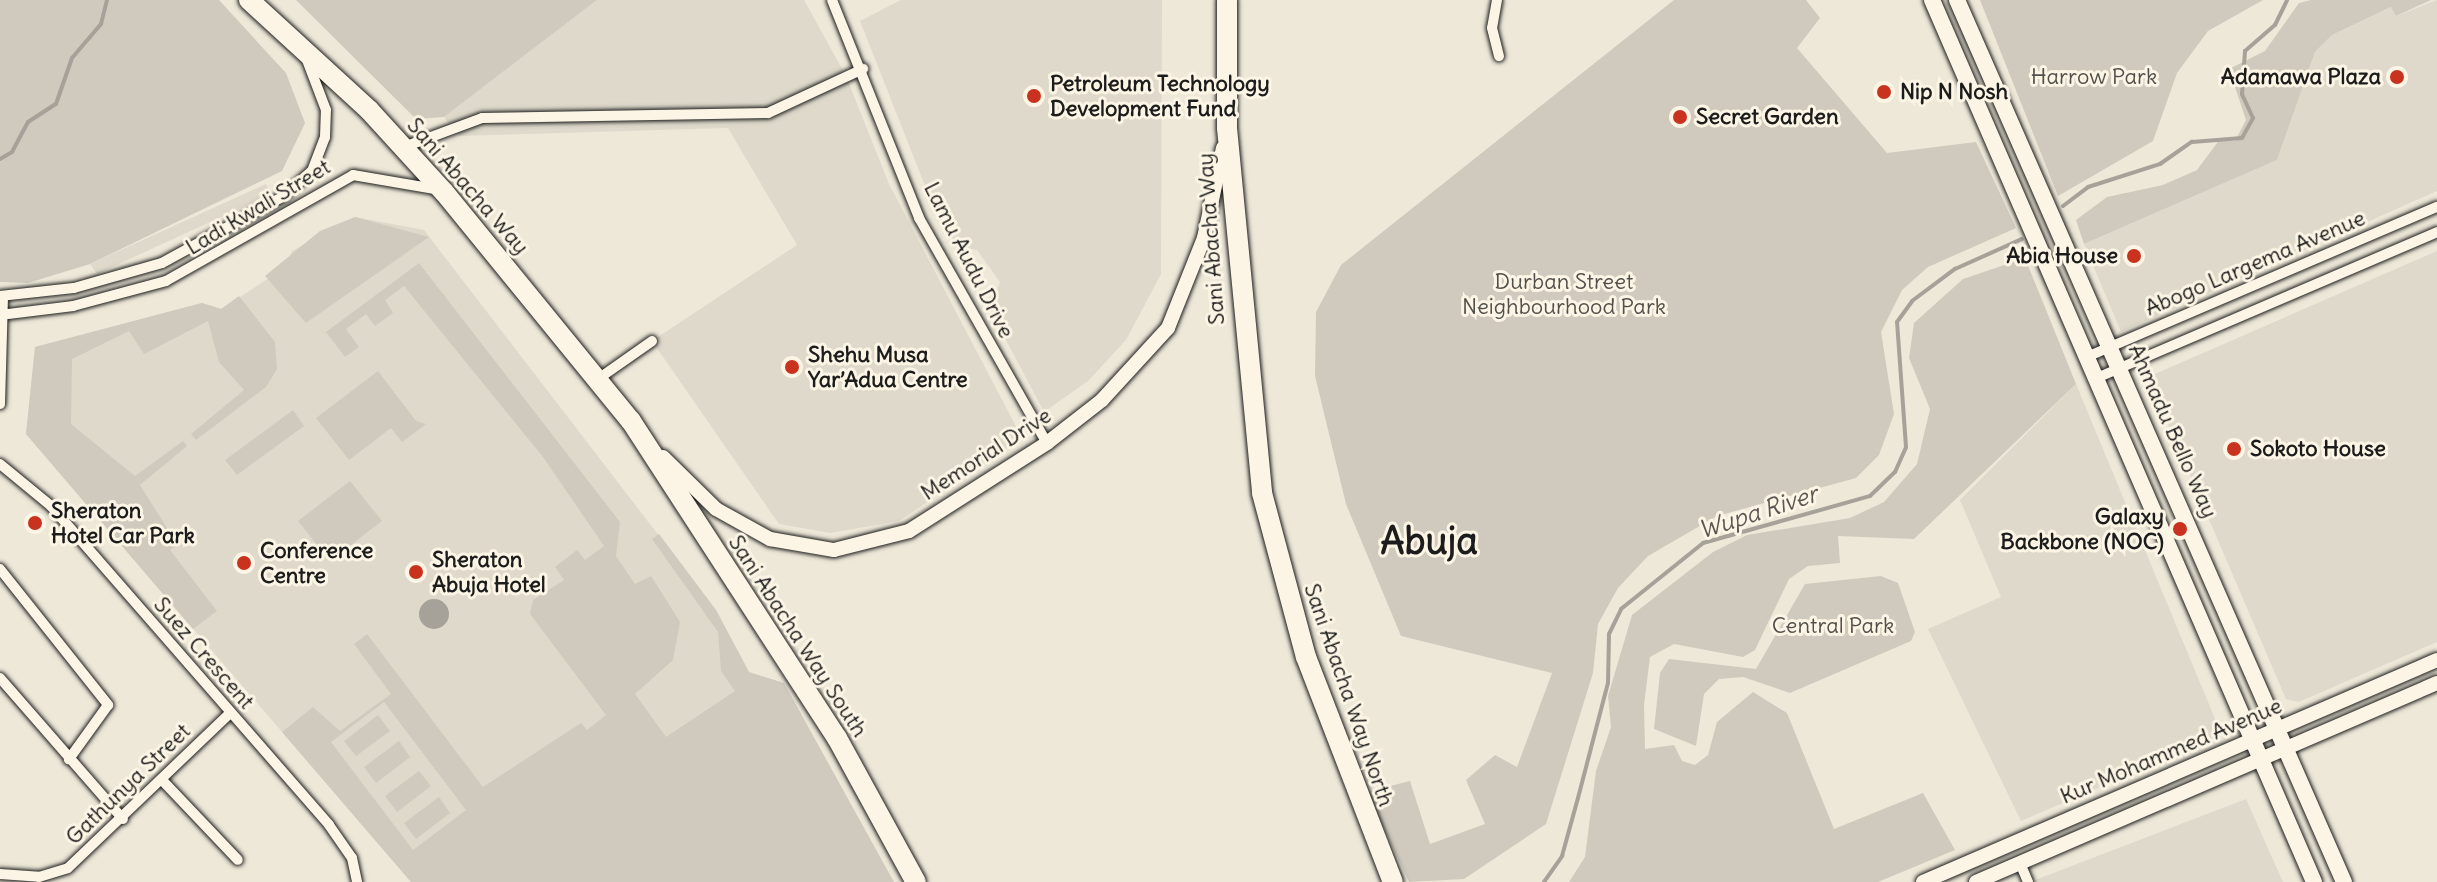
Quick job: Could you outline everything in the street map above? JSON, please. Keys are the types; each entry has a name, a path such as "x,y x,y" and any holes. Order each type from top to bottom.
{"highway":[{"name":"Sani Abacha Way","path":"1227,0 1227,128 1246,378"},
{"name":"Sani Abacha Way","path":"255,5 404,147 631,421"},
{"name":"Sani Abacha Way North","path":"1246,378 1262,493 1287,593 1393,882"},
{"name":"Sani Abacha Way South","path":"631,421 837,738 916,882"}],"main road":[{"name":"Ahmadu Bello Way","path":"1932,0 2002,164 2099,377 2264,758 2314,882"},
{"name":"Ahmadu Bello Way","path":"1957,0 2087,287 2344,882"}],"street":[{"name":"Lamu Audu Drive","path":"832,0 863,69 919,218 1047,443"},
{"path":"1497,0 1492,28 1499,56"},
{"name":"Ladi Kwali Street","path":"2,296 74,288 162,263 226,232 304,179 322,150 326,110 298,44"},
{"path":"404,147 482,118 768,113 863,69"},
{"name":"Memorial Drive","path":"631,421 679,474 746,529 834,550 909,531 1047,443 1102,400 1168,328 1204,238 1227,128"},
{"name":"Ladi Kwali Street","path":"2,315 101,301 166,281 353,175 444,192"},
{"name":"Abogo Largema Avenue","path":"2089,356 2437,207"},
{"name":"Abogo Largema Avenue","path":"2099,377 2437,232"},
{"path":"0,404 2,296"},
{"path":"598,379 652,341"},
{"name":"Suez Crescent","path":"0,464 51,506 229,714 329,825 352,858 357,882"},
{"path":"0,569 108,705 69,759"},
{"name":"Kur Mohammed Avenue","path":"1927,880 2437,660"},
{"path":"0,678 123,819"},
{"name":"Kur Mohammed Avenue","path":"1976,882 2437,683"},
{"name":"Gathunya Street","path":"0,874 39,877 68,868 123,819 229,714"},
{"path":"162,780 238,860"},
{"path":"2020,863 2028,882"}],"shaded area":[{"path":"597,0 804,0 846,76 889,184 1022,438 899,521 830,533 779,524 652,341 797,245 728,128 459,136 444,117"},
{"path":"901,0 1162,0 1161,274 1126,340 1088,381 1044,412 990,310 1000,282 977,250 956,246 935,211 860,21"},
{"path":"2437,0 2437,191 2121,332 2084,244 2277,160 2315,52 2332,35 2392,7 2396,16"},
{"path":"266,184 271,194 97,274 90,264"},
{"name":"Sheraton Abuja Hotel","path":"355,217 424,230 716,610 749,672 693,813 411,882 26,434 35,347 202,303 222,309 284,268 292,251"},
{"path":"2437,251 2437,642 2299,702 2286,699 2148,377"},
{"path":"2076,384 2218,726 2215,738 2021,821 1928,629 2001,597 1960,500"},
{"path":"434,599 445,603 449,614 445,625 434,629 423,625 419,614 423,603"},
{"path":"2246,799 2283,882 2030,882"}],"green space":[{"path":"0,0 219,0 286,73 305,123 282,171 90,264 28,283 0,282"},
{"path":"296,0 597,0 444,117 416,119"},
{"name":"Durban Street Neighbourhood Park","path":"1674,0 1806,0 1820,18 1797,48 1887,153 1976,142 2016,228 1928,267 1902,290 1881,332 1894,414 1879,455 1856,478 1717,516 1648,556 1618,588 1598,624 1593,673 1546,824 1464,879 1409,882 1367,792 1410,781 1430,844 1485,824 1466,780 1495,755 1517,767 1552,673 1401,636 1346,504 1315,376 1316,312 1341,265"},
{"name":"Harrow Park","path":"1980,0 2263,0 2208,31 2177,73 2153,141 2058,196"},
{"path":"2311,0 2431,0 2396,16 2391,7 2332,35 2315,52 2277,160 2084,244 2076,220 2107,197 2163,185 2197,170 2220,139 2235,141 2246,120 2229,69 2265,51 2299,3"},
{"path":"355,217 429,237 306,323 265,276 320,231"},
{"path":"2025,258 2076,384 1914,539 1838,536 1840,563 1808,566 1789,579 1755,650 1743,657 1674,644 1650,657 1644,705 1645,749 1674,745 1682,761 1695,765 1708,755 1717,722 1753,692 1787,713 1834,829 1923,793 1955,850 1878,882 1569,882 1585,857 1596,771 1611,727 1608,696 1632,615 1713,552 1747,535 1850,518 1884,502 1917,464 1930,409 1909,358 1914,323 1963,279"},
{"path":"419,263 620,522 616,556 635,584 651,576 680,622 673,660 635,694 666,737 735,691 721,671 718,632 652,539 659,534 716,610 749,672 784,683 894,882 411,882 282,732 313,707 340,731 391,694 354,644 367,634 483,787 581,723 587,730 606,715 530,614 533,600 564,580 555,567 577,550 585,560 604,546 543,457 404,286 385,300 393,313 375,326 366,314 346,329 359,347 345,357 326,332","holes":["384,702 466,810 413,850 331,742"]},
{"path":"239,296 275,342 277,369 266,387 196,440 191,434 244,390 219,362 208,321 144,354 129,331 72,359 71,424 135,476 183,441 187,446 140,485 177,544 170,550 217,611 193,629 26,434 35,347 202,303 221,309"},
{"path":"378,371 416,421 426,424 402,442 391,428 349,460 316,418"},
{"path":"293,410 304,426 237,475 225,460"},
{"path":"350,481 382,521 330,561 298,521"},
{"name":"Central Park","path":"1881,576 1898,583 1915,632 1911,641 1790,693 1743,677 1719,679 1704,694 1696,746 1654,729 1660,673 1669,659 1756,669 1805,584"},
{"path":"378,715 390,731 356,756 344,741"},
{"path":"399,741 410,757 376,783 364,767"},
{"path":"419,771 431,786 397,812 385,796"},
{"path":"439,797 450,813 416,839 404,823"}],"waterway":[{"path":"0,159 12,152 28,122 56,104 72,58 101,24 107,0"},
{"name":"Wupa River","path":"2063,206 2088,187 2160,164 2192,142 2242,138 2253,118 2242,94 2245,51 2275,25 2287,0"},
{"name":"Wupa River","path":"1544,882 1562,856 1608,683 1609,634 1621,609 1703,543 1870,496 1895,472 1906,447 1897,322 1912,301 1955,269 2022,239"}],"place":[{"name":"Adamawa Plaza","path":"2397,77"},
{"name":"Nip N Nosh","path":"1884,92"},
{"name":"Petroleum Technology Development Fund","path":"1034,96"},
{"name":"Secret Garden","path":"1680,117"},
{"name":"Abia House","path":"2134,256"},
{"name":"Shehu Musa Yar’Adua Centre","path":"792,367"},
{"name":"Sokoto House","path":"2234,449"},
{"name":"Sheraton Hotel Car Park","path":"35,523"},
{"name":"Galaxy Backbone (NOC)","path":"2180,529"},
{"name":"Conference Centre","path":"244,563"},
{"name":"Sheraton Abuja Hotel","path":"416,572"}],"district":[{"name":"Abuja","path":"1429,541"}]}
